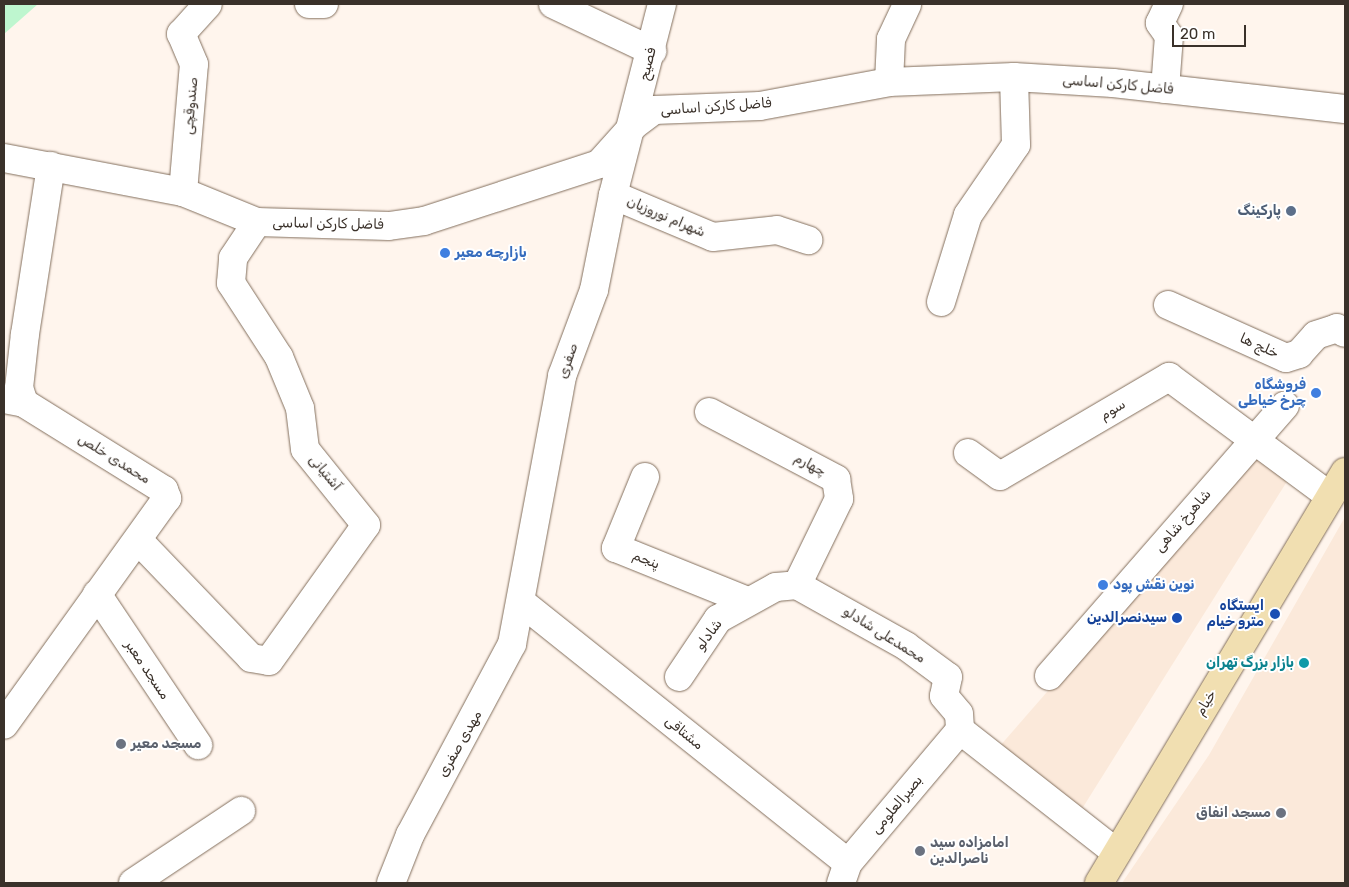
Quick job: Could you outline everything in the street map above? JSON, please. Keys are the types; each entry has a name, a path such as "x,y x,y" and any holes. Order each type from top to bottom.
{"main road":[{"name":"خیام","path":"1098,883 1345,472"}],"street":[{"name":"صندوقچی","path":"182,192 194,64 180,34 208,4"},
{"path":"309,4 324,4"},
{"path":"553,4 652,51"},
{"name":"فصیح","path":"634,125 662,4"},
{"path":"889,82 891,38 907,4"},
{"path":"1165,89 1169,36 1160,23 1169,4"},
{"name":"فاضل کارکن اساسی","path":"4,158 182,192 257,222 389,226 424,221 598,164 634,125 654,110 760,106 889,82 1014,77 1165,89 1345,109"},
{"path":"941,302 968,214 1016,145 1014,77"},
{"name":"صفری","path":"521,602 562,376 594,290 613,195 634,125"},
{"name":"محمدی خلص","path":"4,725 96,594 164,505 164,490 14,401 19,388 25,334 51,166"},
{"name":"شهرام نوروزیان","path":"613,195 713,237 777,230 808,240"},
{"name":"آشتیانی","path":"138,540 252,658 269,661 276,655 314,594 366,525 305,449 300,408 279,357 231,283 233,258 257,222"},
{"name":"خلج ها","path":"1168,305 1286,358 1299,354 1316,335 1336,328 1345,333"},
{"name":"سوم","path":"968,453 1000,476 1169,377 1255,438"},
{"name":"شاهرخ شاهی","path":"1048,676 1285,405"},
{"name":"چهارم","path":"709,412 836,479 839,499 797,584"},
{"path":"1255,438 1330,496"},
{"name":"پنجم","path":"645,477 616,548 747,601"},
{"path":"747,601 776,587 797,584"},
{"name":"محمدعلی شادلو","path":"797,584 906,646 948,677 944,696 959,714 960,730"},
{"name":"مسجد معبر","path":"96,594 198,746"},
{"name":"شادلو","path":"679,677 718,619 747,601"},
{"name":"مشتاقی","path":"521,602 844,873"},
{"name":"مهدی صفری","path":"391,883 410,836 512,644 521,602"},
{"path":"960,730 1117,853"},
{"name":"بصیرالعلومی","path":"844,873 960,730"},
{"path":"132,883 241,811"}],"shaded area":[{"path":"1258,450 1291,475 1080,812 999,747"},
{"name":"بازار بزرگ تهران","path":"1345,517 1345,883 1122,883 1209,755"}],"green space":[{"path":"4,4 38,4 4,34"}],"place":[{"name":"پارکینگ","path":"1291,211"},
{"name":"بازارچه معیر","path":"445,253"},
{"name":"فروشگاه چرخ خیاطی","path":"1316,393"},
{"name":"نوین نقش پود","path":"1103,585"},
{"name":"ایستگاه مترو خیام","path":"1275,614"},
{"name":"سیدنصرالدین","path":"1177,618"},
{"name":"بازار بزرگ تهران","path":"1304,663"},
{"name":"مسجد معیر","path":"121,744"},
{"name":"مسجد انفاق","path":"1281,813"},
{"name":"امامزاده سید ناصرالدین","path":"920,851"}]}
